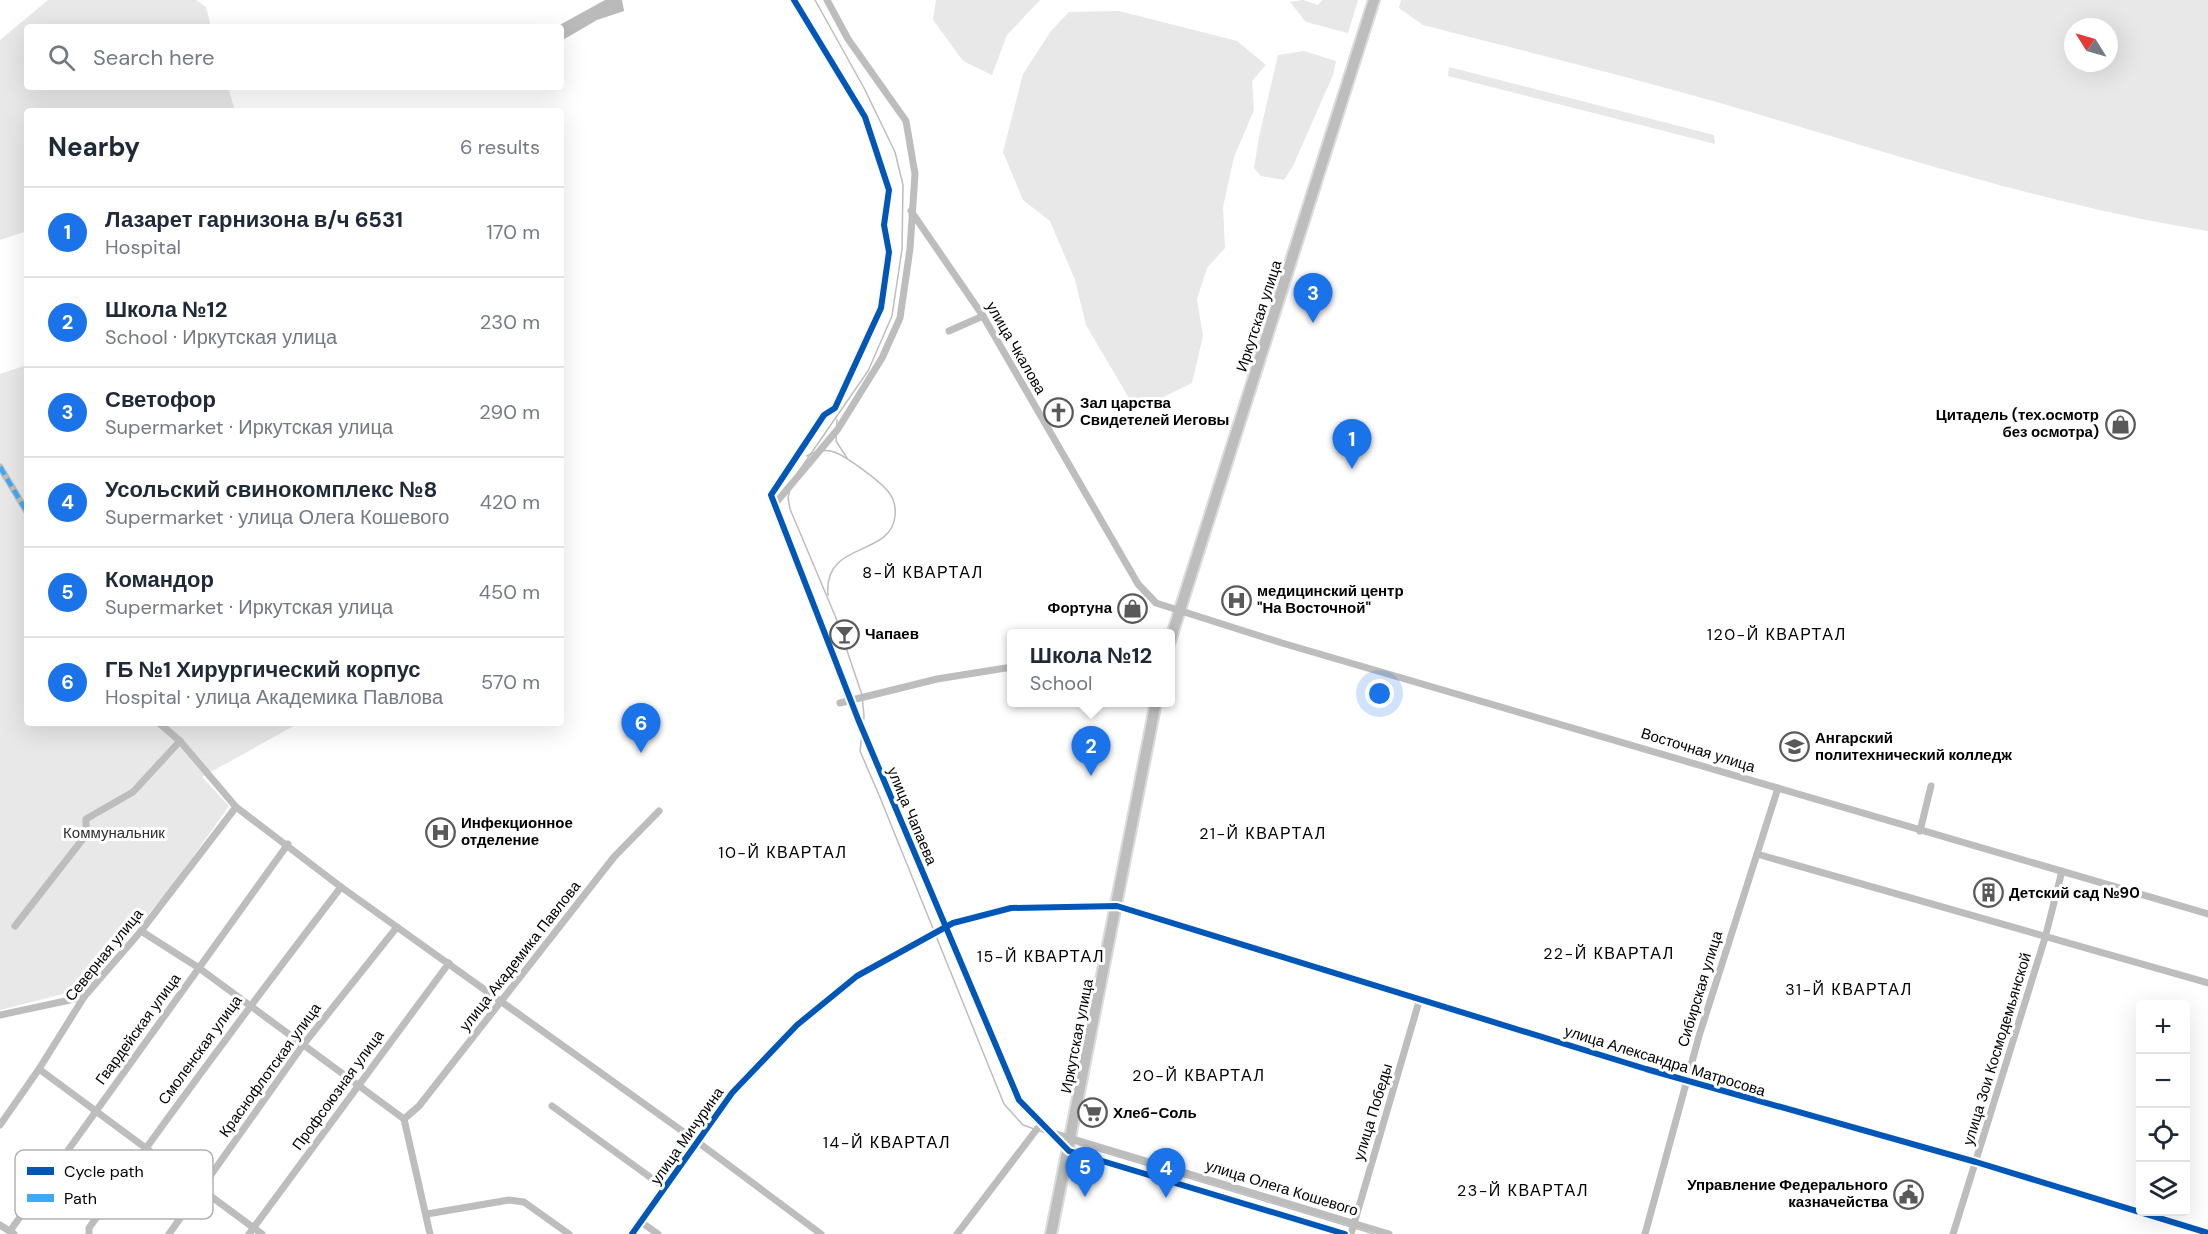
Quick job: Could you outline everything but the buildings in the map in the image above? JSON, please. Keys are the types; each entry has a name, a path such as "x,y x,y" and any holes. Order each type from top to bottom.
{"main road":[{"name":"Иркутская улица","path":"1174,629 1374,0"},
{"name":"Иркутская улица","path":"1052,1234 1155,707"}],"street":[{"name":"улица Чапаева","path":"794,0 865,117 889,190 884,225 889,252 881,308 835,408 824,415 771,495 850,699 1019,1100 1040,1125 1053,1133"},
{"path":"774,505 838,429 882,358 900,318 910,249 915,174 906,121 848,39 827,0"},
{"name":"улица Чкалова","path":"911,211 983,316 1138,584 1156,603 1180,610"},
{"path":"949,332 983,316"},
{"path":"0,467 24,507"},
{"name":"Восточная улица","path":"1180,610 1282,643 2208,914"},
{"path":"840,703 937,679 1007,668"},
{"path":"162,726 180,741 236,807 288,844 341,887 502,1000 821,1234"},
{"path":"15,926 86,835 86,819 133,792 180,741"},
{"path":"1920,831 1931,786"},
{"name":"Сибирская улица","path":"1644,1234 1686,1081 1778,788"},
{"name":"Северная улица","path":"0,1125 39,1069 84,996 141,931 236,807"},
{"name":"улица Академика Павлова","path":"404,1119 419,1106 614,857 659,810"},
{"name":"Гвардейская улица","path":"68,1150 288,844"},
{"path":"1757,854 2208,983"},
{"name":"улица Зои Космодемьянской","path":"1953,1234 2045,938 2062,871"},
{"name":"Смоленская улица","path":"145,1149 249,1006 341,887"},
{"name":"улица Мичурина","path":"632,1234 699,1143 732,1092 797,1025 857,976 945,928 1011,908 1117,906"},
{"name":"улица Александра Матросова","path":"1117,906 1686,1081 1976,1162 2208,1233"},
{"name":"Краснофлотская улица","path":"213,1171 303,1045 397,927"},
{"path":"141,931 199,968 404,1119 430,1234"},
{"name":"Профсоюзная улица","path":"251,1231 449,963"},
{"path":"0,1015 84,996"},
{"name":"улица Победы","path":"1351,1234 1420,998"},
{"path":"39,1069 145,1149"},
{"path":"552,1106 665,1188"},
{"path":"957,1234 1040,1125"},
{"path":"1053,1133 1069,1151"},
{"name":"улица Олега Кошевого","path":"1053,1133 1389,1234"},
{"name":"улица Олега Кошевого","path":"1069,1151 1345,1234"},
{"path":"213,1198 251,1231 262,1234"},
{"path":"427,1214 509,1200 524,1202 569,1234"},
{"name":"Гвардейская улица","path":"12,1232 21,1219"},
{"name":"Смоленская улица","path":"89,1234 89,1228 95,1219"},
{"name":"Краснофлотская улица","path":"169,1234 179,1219"},
{"path":"641,1222 658,1234"},
{"path":"0,1225 12,1232"}],"green space":[{"path":"48,0 196,0 206,7 210,24 24,24 24,90 229,90 234,108 24,108 24,232 0,240 0,40"},
{"path":"936,0 1040,0 1007,35 992,75 963,61 933,20"},
{"path":"1303,0 1318,5 1322,0 1358,0 1348,33 1306,22 1290,2"},
{"path":"1401,0 2208,0 2208,231 2082,206 1958,174 1713,101 1423,25 1399,8"},
{"path":"1119,11 1237,41 1266,65 1252,81 1254,110 1234,157 1223,207 1225,248 1207,268 1197,299 1203,336 1192,383 1147,405 1133,405 1086,325 1075,280 1050,221 1023,200 1003,152 1023,74 1051,31 1069,12"},
{"path":"1304,51 1336,61 1333,75 1293,166 1284,180 1261,176 1254,168 1278,55"},
{"path":"1449,67 1714,135 1715,144 1448,76"},
{"name":"Коммунальник","path":"24,366 24,726 294,726 202,777 229,806 175,882 87,988 0,1010 0,374"}],"shaded area":[{"path":"605,0 622,0 624,11 597,20 564,39 564,24 561,24"}],"tram line":[{"path":"815,0 864,88 895,152 903,185 902,249 892,316 868,371 792,481 788,498 790,509 836,618 862,695 864,716 860,751 1004,1104 1023,1125 1086,1147 1374,1234"},
{"path":"837,420 836,441 847,458"},
{"path":"807,456 827,451 847,459 886,489 895,507 891,529 882,538 846,557 836,565 829,578 828,595"}],"marked path":[{"path":"0,467 24,507"}],"cycle path":[{"path":"794,0 865,117 889,190 884,225 889,252 881,308 835,408 824,415 771,495 858,719 1019,1100 1069,1151 1345,1234"},
{"path":"632,1234 732,1093 797,1025 857,976 953,923 1011,908 1117,906 1646,1069 1976,1162 2208,1233"}],"place":[{"name":"Светофор","path":"1313,323"},
{"name":"Зал царства Свидетелей Иеговы","path":"1059,412"},
{"name":"Цитадель (тех.осмотр без осмотра)","path":"2120,424"},
{"name":"Лазарет гарнизона в/ч 6531","path":"1352,469"},
{"name":"медицинский центр \"На Восточной\"","path":"1236,600"},
{"name":"Фортуна","path":"1133,608"},
{"name":"Чапаев","path":"844,634"},
{"name":"Ангарский политехнический колледж","path":"1794,747"},
{"name":"ГБ №1 Хирургический корпус","path":"641,753"},
{"name":"Школа №12","path":"1091,776"},
{"name":"Инфекционное отделение","path":"440,832"},
{"name":"Детский сад №90","path":"1988,893"},
{"name":"Хлеб-Соль","path":"1092,1113"},
{"name":"Управление Федерального казначейства","path":"1909,1194"},
{"name":"Командор","path":"1085,1197"},
{"name":"Усольский свинокомплекс №8","path":"1166,1198"}],"district":[{"name":"8-Й КВАРТАЛ","path":"923,572"},
{"name":"120-Й КВАРТАЛ","path":"1777,634"},
{"name":"21-Й КВАРТАЛ","path":"1263,833"},
{"name":"10-Й КВАРТАЛ","path":"783,852"},
{"name":"22-Й КВАРТАЛ","path":"1609,953"},
{"name":"15-Й КВАРТАЛ","path":"1041,956"},
{"name":"31-Й КВАРТАЛ","path":"1849,989"},
{"name":"20-Й КВАРТАЛ","path":"1199,1075"},
{"name":"14-Й КВАРТАЛ","path":"887,1142"},
{"name":"23-Й КВАРТАЛ","path":"1523,1190"}]}
